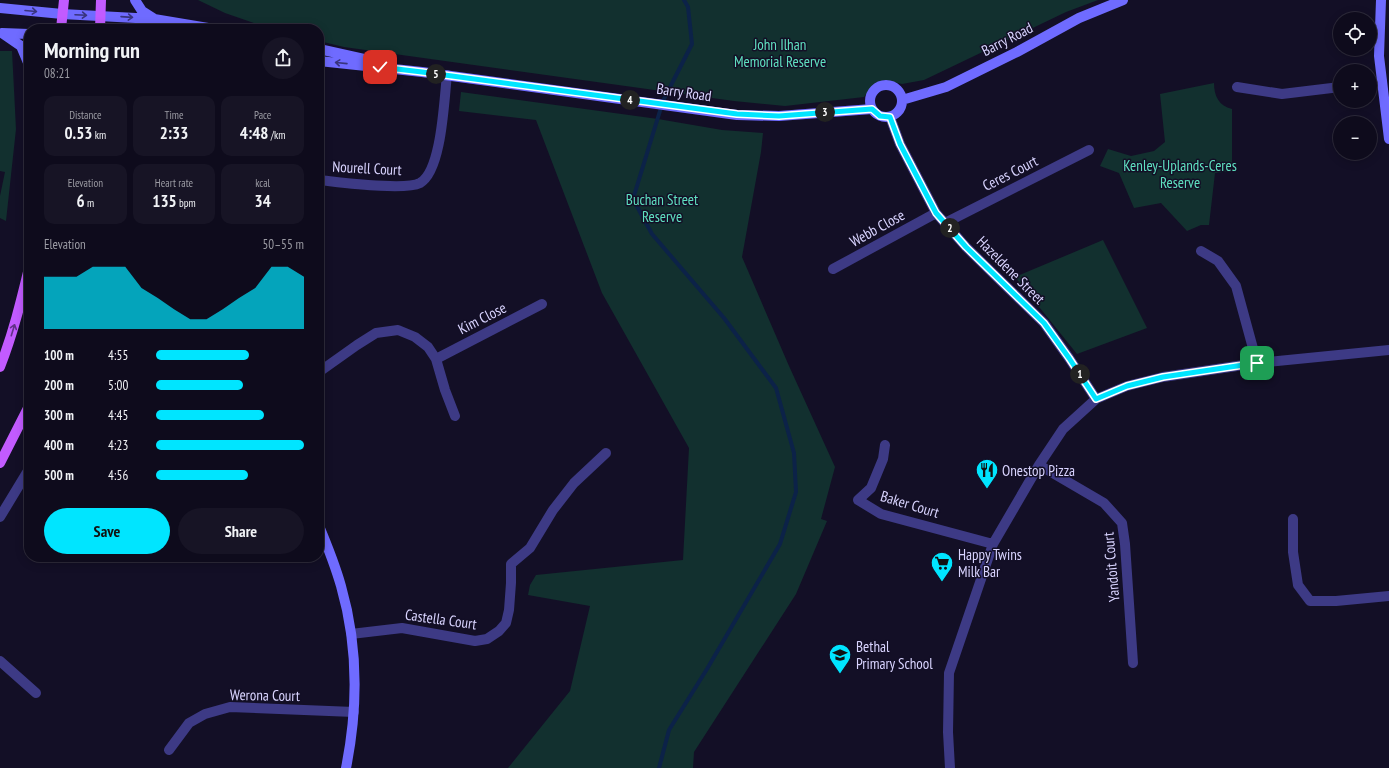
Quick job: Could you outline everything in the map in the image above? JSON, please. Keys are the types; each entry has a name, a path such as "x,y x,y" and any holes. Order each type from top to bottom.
{"main road":[{"path":"61,24 64,0"},
{"path":"100,24 101,0"},
{"path":"0,367 9,345 24,289"},
{"path":"0,463 24,416"},
{"path":"0,455 17,431"}],"street":[{"path":"135,0 142,11 154,19"},
{"name":"Barry Road","path":"902,100 946,87 1017,52 1079,18 1123,0"},
{"path":"1381,0 1379,56 1389,139"},
{"path":"0,8 62,14 154,19 184,24"},
{"path":"1,33 24,34"},
{"path":"1,33 21,46 24,53"},
{"name":"Barry Road","path":"324,51 422,72"},
{"name":"Barry Road","path":"324,62 446,75 683,108 737,114 779,116 872,109"},
{"name":"Nourell Court","path":"324,180 402,186 420,183 429,174 438,150 446,75"},
{"path":"1377,82 1382,82"},
{"path":"884,86 894,88 901,95 901,109 890,117 880,116 872,109 872,94 879,87 884,86"},
{"path":"1238,87 1282,94 1333,88"},
{"name":"Hazeldene Street","path":"890,117 900,144 936,213 966,247 1044,323 1096,399"},
{"name":"Ceres Court","path":"945,223 1089,150"},
{"name":"Webb Close","path":"833,269 936,213"},
{"path":"1201,251 1218,261 1236,286 1257,363"},
{"name":"Kim Close","path":"436,359 542,304"},
{"path":"324,368 376,333 398,330 415,337 428,347 436,359 445,390 455,416"},
{"path":"950,768 948,732 949,673 993,544 1039,465 1064,429 1096,399 1127,386 1163,377 1257,363 1389,350"},
{"name":"Baker Court","path":"884,445 883,459 871,488 858,500 881,514 993,544"},
{"name":"Castella Court","path":"351,634 402,628 475,641 487,639 499,631 506,623 509,610 511,564 530,548 553,510 574,483 606,453"},
{"name":"Yandoit Court","path":"1039,465 1104,504 1122,523 1125,544 1133,663"},
{"path":"0,516 24,477"},
{"path":"1293,519 1293,552 1298,585 1310,601 1336,601 1389,596"},
{"path":"324,540 341,586 351,634 354,663 354,712 352,736 346,768"},
{"path":"0,661 36,693"},
{"name":"Werona Court","path":"170,750 189,723 205,714 230,707 354,712"}],"green space":[{"name":"John Ilhan Memorial Reserve","path":"198,0 1098,0 1066,12 924,80 902,84 885,80 875,83 864,97 785,106 734,101 344,47 324,42 324,24 257,24 225,13"},
{"path":"0,51 12,51 16,129 6,221 0,218 0,196 5,172 0,171"},
{"name":"Kenley-Uplands-Ceres Reserve","path":"1214,83 1218,100 1227,108 1232,109 1232,171 1215,173 1209,225 1201,225 1187,231 1161,203 1134,208 1119,173 1100,166 1108,149 1131,156 1154,151 1165,142 1160,94"},
{"name":"Buchan Street Reserve","path":"461,92 658,119 722,130 763,133 761,152 742,257 835,467 821,519 827,521 796,594 694,752 693,768 508,768 570,691 590,606 528,595 530,585 536,575 683,560 689,448 602,293 536,120 459,111"},
{"path":"1103,240 1147,328 1077,354 1015,277"}],"waterway":[{"path":"659,768 669,730 707,669 780,544 796,492 794,453 776,388 724,318 652,234 633,199 663,101 692,44 688,7 684,0"}],"place":[{"name":"Onestop Pizza","path":"987,490"},
{"name":"Happy Twins Milk Bar","path":"942,582"},
{"name":"Bethal Primary School","path":"840,674"}],"route":[{"path":"380,67 737,114 779,116 872,109 880,116 890,117 900,144 936,213 966,247 1044,323 1096,399 1127,386 1163,377 1257,363"}]}
